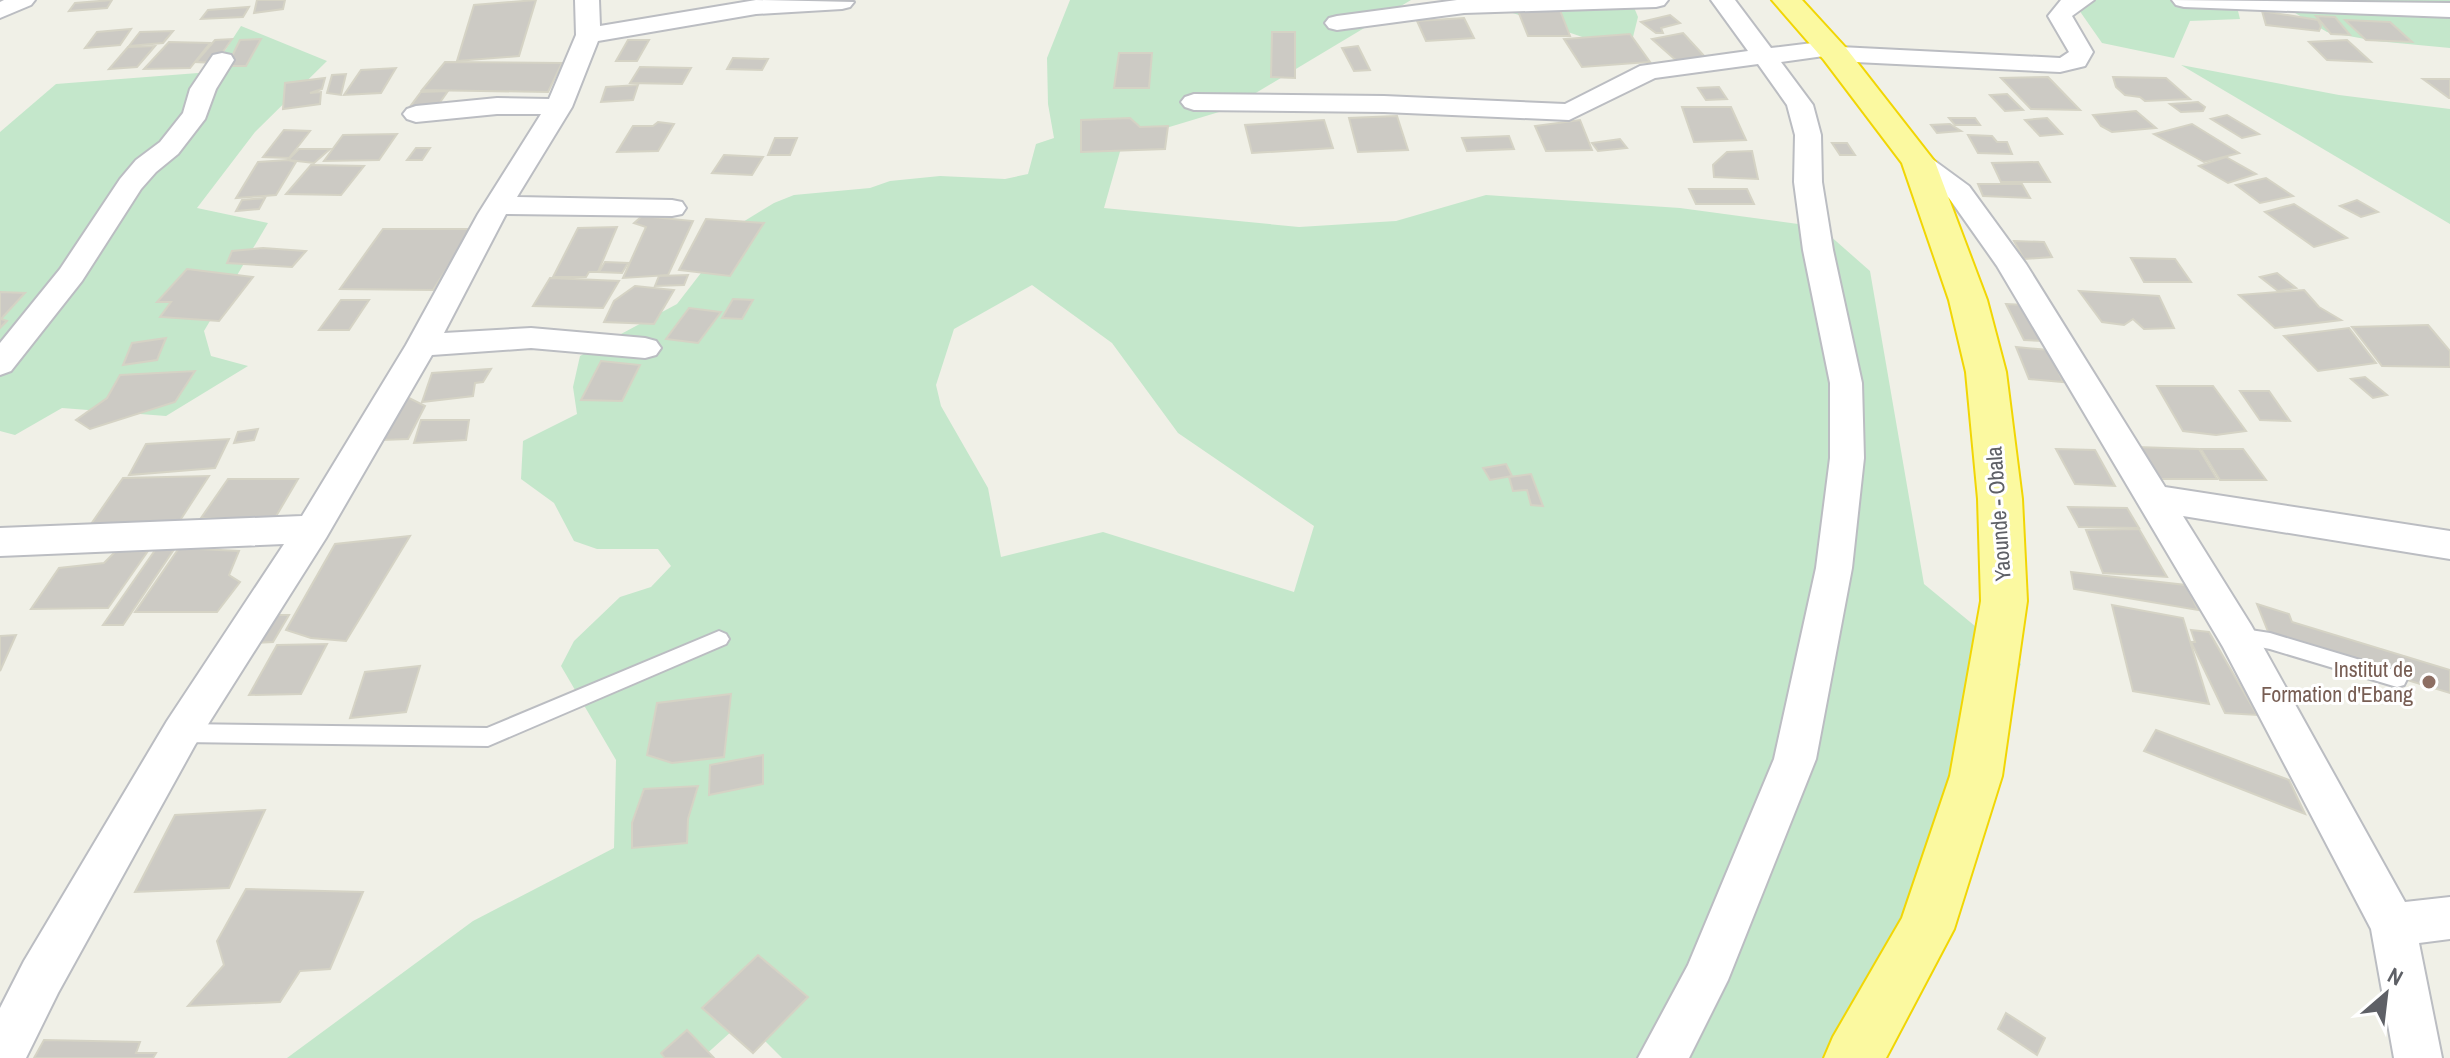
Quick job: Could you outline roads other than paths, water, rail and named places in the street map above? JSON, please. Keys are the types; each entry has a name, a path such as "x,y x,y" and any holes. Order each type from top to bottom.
{"highway":[{"name":"Yaounde - Obala","path":"1786,0 1832,51 1918,162 1968,300 1986,372 2000,499 2004,601 1976,776 1926,929 1854,1058"}],"street":[{"path":"0,11 23,0"},
{"path":"1337,23 1464,6 1656,0"},
{"path":"1662,1058 1705,980 1795,759 1834,568 1847,458 1846,383 1808,182 1808,135 1800,105 1723,0"},
{"path":"1194,102 1384,104 1569,112 1649,71 1766,56 1832,51 2060,65 2076,61 2081,52 2060,16 2070,4 2082,0"},
{"path":"2184,0 2450,10"},
{"path":"0,1058 41,977 181,733 313,529 422,345 498,205 559,107 588,18 842,2"},
{"path":"0,364 71,275 130,185 146,166 169,148 196,114 203,89 222,60"},
{"path":"416,114 497,106 559,107"},
{"path":"1918,162 1959,192 2011,264 2157,499 2237,636 2393,925 2418,1058"},
{"path":"498,205 672,208"},
{"path":"422,345 531,338 645,348"},
{"path":"2157,499 2450,545"},
{"path":"0,542 313,529"},
{"path":"2393,925 2450,918"}],"lane":[{"path":"2237,636 2270,641 2397,679"},
{"path":"181,733 488,737 719,639"}],"place":[{"name":"Institut de Formation d'Ebang","path":"2429,682"}]}
